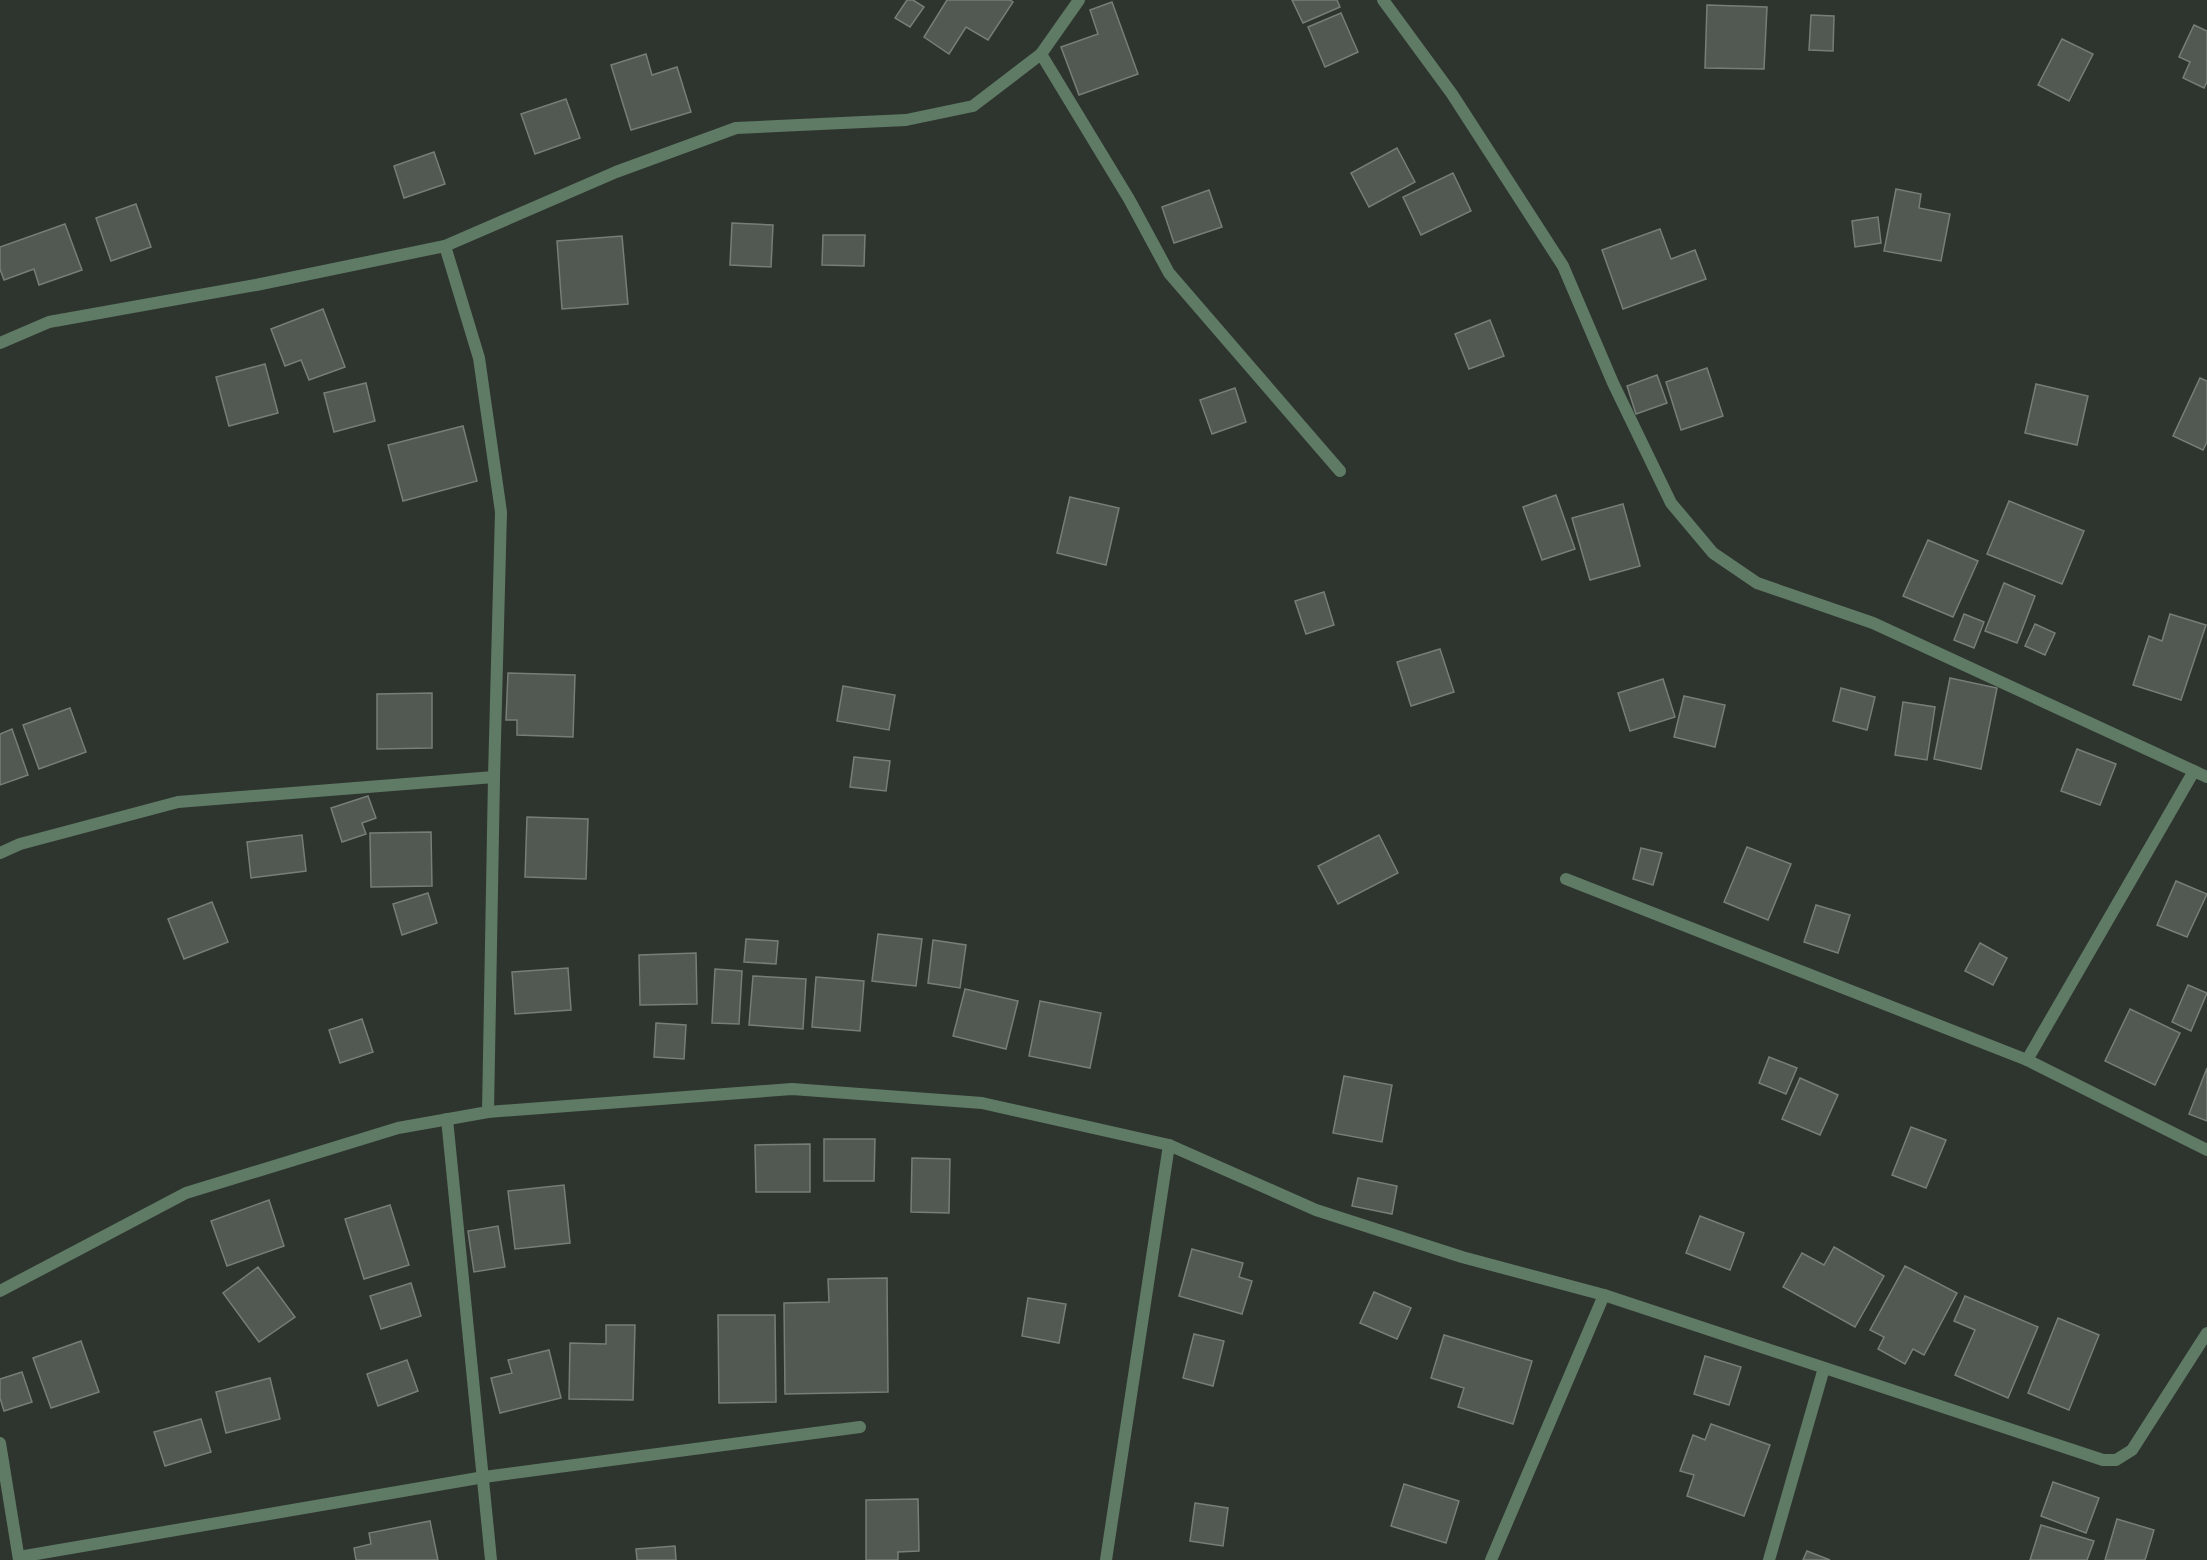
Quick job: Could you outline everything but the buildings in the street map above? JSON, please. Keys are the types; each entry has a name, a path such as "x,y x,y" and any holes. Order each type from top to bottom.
{"street":[{"path":"0,343 49,322 256,285 445,246 615,172 736,128 906,120 973,106 1041,54 1079,0"},
{"path":"1383,0 1452,94 1563,266 1613,383 1671,503 1713,553 1757,583 1873,623 2207,777"},
{"path":"1041,54 1129,199 1169,273 1340,471"},
{"path":"445,246 479,358 501,512 488,1112"},
{"path":"2028,1060 2194,771"},
{"path":"0,853 20,844 178,802 494,777"},
{"path":"1566,879 2028,1060 2207,1150"},
{"path":"0,1291 186,1193 398,1128 488,1112 792,1089 982,1103 1169,1146 1316,1210 1462,1257 1604,1295 2103,1460 2116,1460 2132,1450 2207,1333"},
{"path":"447,1119 491,1560"},
{"path":"1106,1560 1169,1146"},
{"path":"1491,1560 1604,1295"},
{"path":"1769,1560 1824,1368"},
{"path":"0,1443 19,1558 484,1478 860,1428"}]}
